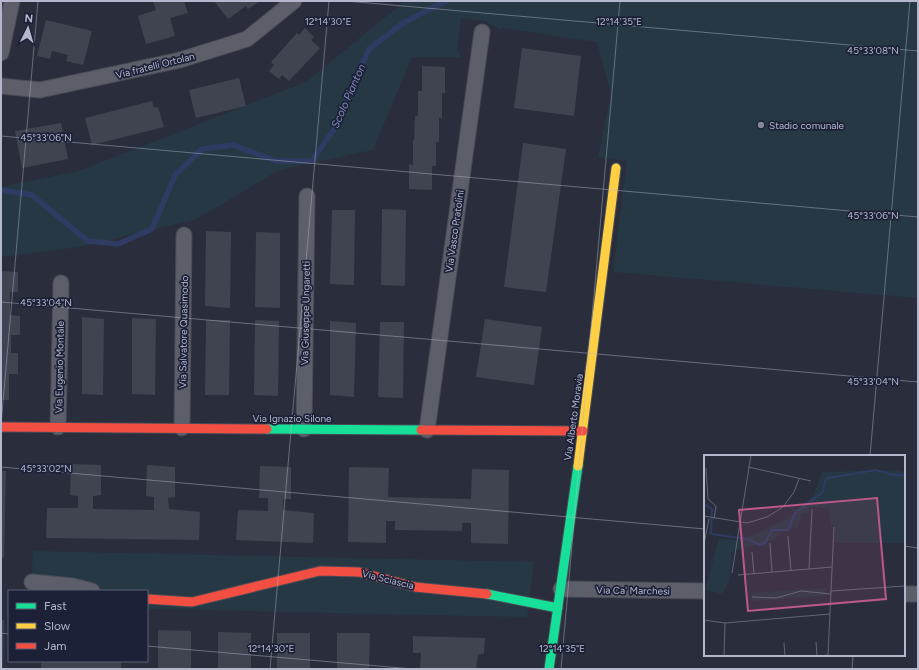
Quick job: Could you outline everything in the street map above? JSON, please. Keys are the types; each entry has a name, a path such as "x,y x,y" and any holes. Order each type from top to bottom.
{"street":[{"path":"1,53 12,1"},
{"name":"Via fratelli Ortolan","path":"1,86 40,90 180,60 247,39 294,1"},
{"name":"Via Vasco Pratolini","path":"427,430 482,32"},
{"name":"Via Alberto Moravia","path":"549,669 583,432 616,168"},
{"name":"Via Giuseppe Ungaretti","path":"304,429 307,196"},
{"name":"Via Salvatore Quasimodo","path":"182,428 184,235"},
{"name":"Via Eugenio Montale","path":"58,427 61,283"},
{"name":"Via Ignazio Silone","path":"1,427 583,432"},
{"name":"Via Sciascia","path":"148,599 192,602 320,572 359,572 415,587 487,594 558,608"},
{"path":"32,582 73,586 88,590"},
{"name":"Via Ca' Marchesi","path":"561,589 704,591"},
{"path":"905,594 918,594"}],"shaded area":[{"name":"Stadio comunale","path":"405,1 918,1 918,298 613,272 627,161 598,157 611,94 597,42 503,28 501,30 485,21 461,18 457,50 462,58 412,57 373,150 279,170 197,219 79,247 1,257 1,187 79,171 306,82"},
{"path":"33,551 534,562 527,617 148,609 148,590 31,590"}],"building":[{"path":"153,1 184,1 188,13 170,18 175,36 146,44 138,16 156,10"},
{"path":"214,1 260,1 248,9 246,6 228,19"},
{"path":"46,20 92,31 83,65 66,61 68,55 52,51 50,59 37,56"},
{"path":"305,28 314,37 311,40 320,48 289,81 282,75 279,79 269,71 274,65 271,62 297,33 299,35"},
{"path":"522,48 581,56 574,116 514,108"},
{"path":"422,66 445,67 445,93 442,93 442,118 439,118 439,142 436,142 436,166 432,166 432,190 409,189 409,164 413,165 415,116 418,116 418,91 422,91"},
{"path":"239,78 246,106 196,118 189,90"},
{"path":"152,101 154,108 158,107 164,127 92,145 85,118"},
{"path":"61,123 68,159 22,168 15,131"},
{"path":"523,143 566,149 546,292 504,287"},
{"path":"382,209 406,210 405,286 381,285"},
{"path":"332,210 355,210 354,285 330,284"},
{"path":"206,231 231,232 230,308 205,306"},
{"path":"256,232 280,233 280,308 255,307"},
{"path":"1,271 18,272 18,292 10,292 10,315 20,316 20,335 11,335 11,353 18,353 18,374 9,374 9,400 1,400"},
{"path":"82,317 104,319 103,395 82,394"},
{"path":"132,318 156,319 155,395 132,394"},
{"path":"485,319 542,327 534,385 476,377"},
{"path":"206,320 230,320 229,395 205,395"},
{"path":"255,320 279,321 278,396 254,395"},
{"path":"330,321 356,323 354,397 330,395"},
{"path":"380,322 404,322 403,398 378,397"},
{"path":"71,464 101,465 101,495 93,496 93,509 154,510 154,497 146,496 147,465 175,467 175,497 168,498 169,509 200,512 199,540 46,538 47,508 78,508 78,496 70,495"},
{"path":"260,466 291,467 291,499 283,499 283,510 314,513 313,543 236,540 238,510 268,511 268,498 259,498"},
{"path":"349,467 389,468 388,497 471,499 472,469 509,470 508,544 471,543 471,523 462,523 462,531 395,530 395,521 386,521 386,543 348,542"},
{"path":"1,471 6,471 4,558 1,557"},
{"path":"1,620 4,620 3,669 1,669"},
{"path":"158,630 191,631 191,669 158,669"},
{"path":"218,632 251,633 251,669 218,669"},
{"path":"277,633 310,633 310,669 277,669"},
{"path":"337,633 370,633 369,669 337,669"},
{"path":"413,636 485,638 484,653 478,655 476,669 420,669 421,653 413,653"},
{"path":"41,662 121,662 121,669 41,669"}],"waterway":[{"name":"Scolo Pianton","path":"1,190 32,195 88,241 118,244 152,229 175,175 202,149 233,145 276,161 312,161 337,125 369,49 403,23 446,1"}],"traffic: fast":[{"path":"267,429 421,430"},
{"path":"549,669 578,466"},
{"path":"487,594 558,608"}],"traffic: slow":[{"path":"578,466 616,168"}],"traffic: jam":[{"path":"1,427 267,429"},
{"path":"421,430 583,431"},
{"path":"148,599 192,602 320,571 359,572 415,587 487,594"}],"place":[{"name":"Stadio comunale","path":"761,125"}]}
